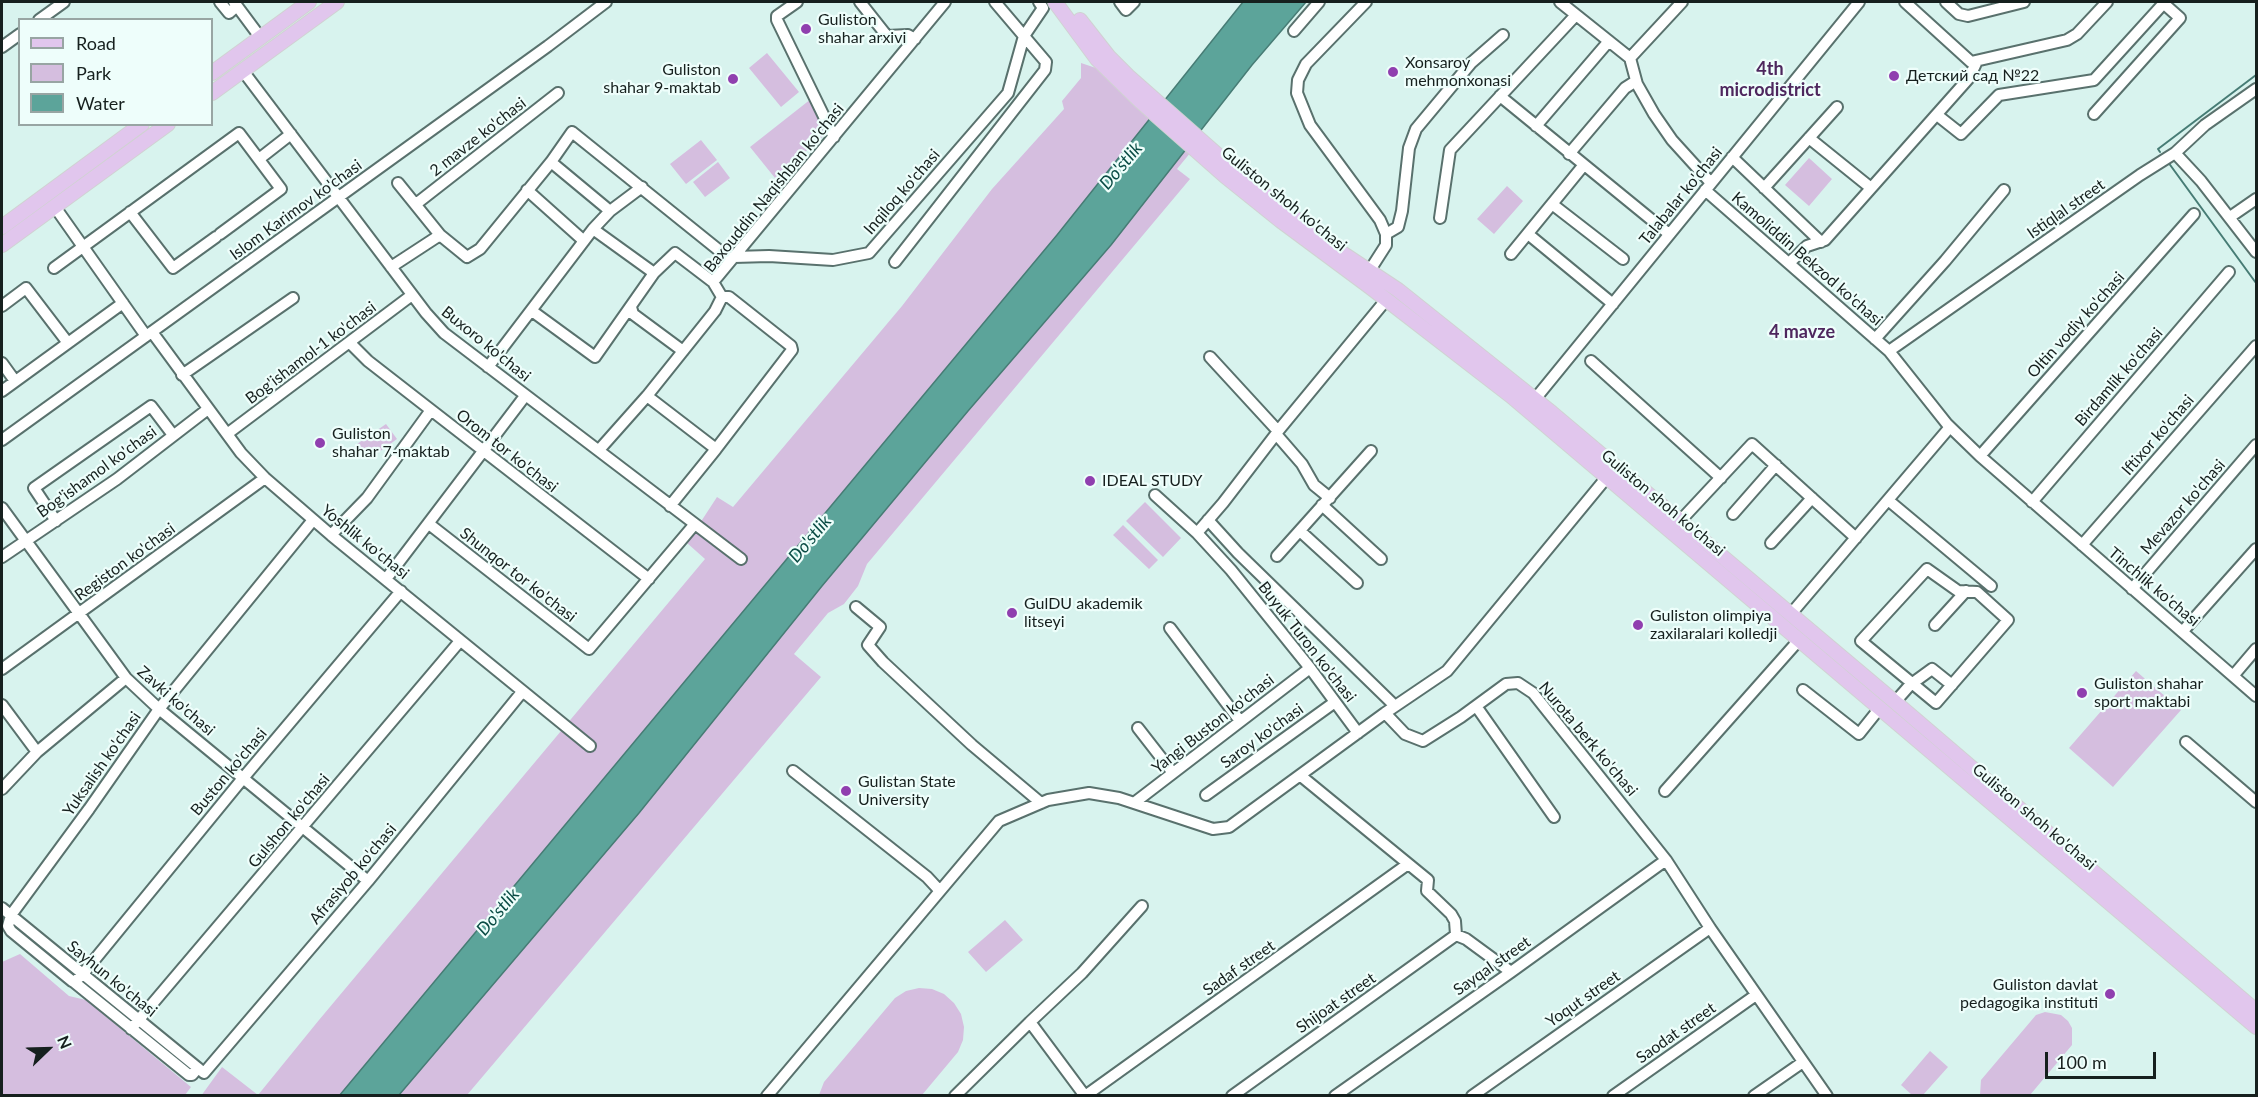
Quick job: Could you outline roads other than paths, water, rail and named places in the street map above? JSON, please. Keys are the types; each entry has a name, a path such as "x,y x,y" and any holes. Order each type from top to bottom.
{"main road":[{"path":"213,72 309,2"},
{"path":"213,92 337,2"},
{"name":"Guliston shoh ko'chasi","path":"1055,2 1097,59 1202,148 1327,243 1398,290 1531,404 1607,477 2256,1027"},
{"name":"Guliston shoh ko'chasi","path":"1067,2 1143,97"},
{"path":"2,227 139,126"},
{"path":"2,245 165,126"},
{"name":"Guliston shoh ko'chasi","path":"1202,148 1225,176 1281,221 1531,404 1681,520 2256,1011"}],"street":[{"path":"42,18 63,2"},
{"path":"220,2 229,13 236,4 260,37"},
{"name":"Islom Karimov ko'chasi","path":"2,440 606,2"},
{"path":"797,2 777,16 777,20 834,137"},
{"path":"860,2 887,36 908,35 915,39"},
{"name":"Baxouddin Naqishban ko'chasi","path":"599,450 647,396 715,311 722,297 713,282 945,2"},
{"path":"895,262 1045,70 1046,62 995,2"},
{"name":"Inqiloq ko'chasi","path":"733,259 769,256 833,260 869,253 1008,93 1024,36 1043,8 1039,2"},
{"path":"1120,2 1126,10 1134,2"},
{"path":"1294,31 1319,2"},
{"path":"1366,2 1306,64 1298,80 1297,93 1310,125 1380,220 1386,234 1386,245 1370,270"},
{"path":"1560,2 1630,58 1682,2"},
{"name":"Talabalar ko'chasi","path":"1531,404 1859,2"},
{"path":"1905,2 1971,62 2067,40 2077,34 2107,2"},
{"path":"1946,2 1959,14 1968,16 2024,2"},
{"path":"1937,115 1960,134 1999,95 2094,80 2163,2 2180,18 2094,114"},
{"path":"1440,218 1450,150 1576,15"},
{"path":"2,47 18,35"},
{"path":"1386,234 1398,227 1402,211 1408,148 1416,129 1471,63 1503,35"},
{"path":"1536,126 1609,41"},
{"name":"Kamoliddin Bekzod ko'chasi","path":"1630,58 1636,81 1654,114 1708,186 1789,263 1889,351 1950,427"},
{"path":"1789,263 1807,246 1825,240 1969,78 1977,61"},
{"name":"Buxoro ko'chasi","path":"243,70 412,296 444,333 741,560"},
{"path":"1569,154 1625,88 1636,81"},
{"name":"Istiqlal street","path":"1889,351 2140,175 2175,153 2205,124 2256,89"},
{"name":"2 mavze ko'chasi","path":"416,204 558,93"},
{"path":"1500,96 1669,234"},
{"path":"1764,188 1837,107"},
{"path":"398,183 440,235 467,257 480,249 551,162 572,132 733,259"},
{"path":"54,268 130,212 239,133 281,189 173,268 130,212"},
{"path":"259,159 291,134"},
{"path":"1809,138 1871,188"},
{"path":"2175,153 2230,217 2256,252"},
{"path":"1732,157 1821,242"},
{"path":"551,162 610,211"},
{"path":"1511,254 1583,166"},
{"path":"488,367 593,229 610,211 642,187"},
{"path":"527,190 584,242"},
{"path":"1875,339 1945,261 2004,190"},
{"path":"2230,217 2256,199"},
{"path":"1552,204 1623,260"},
{"name":"Yoshlik ko'chasi","path":"55,207 123,303 182,375 241,453 265,478 331,535 590,746"},
{"name":"Oltin vodiy ko'chasi","path":"1980,456 2194,214"},
{"path":"593,229 654,273"},
{"path":"1528,234 1613,304"},
{"path":"391,267 440,235"},
{"path":"532,311 595,357 654,273 675,253 713,282"},
{"name":"Birdamlik ko'chasi","path":"2032,502 2229,272"},
{"path":"2,306 26,288 68,343"},
{"name":"Bog'ishamol-1 ko'chasi","path":"226,434 412,296"},
{"path":"182,375 293,297"},
{"path":"670,506 792,350 791,346 729,297 722,297"},
{"path":"1197,532 1386,300"},
{"path":"2,391 123,303"},
{"path":"631,307 633,314 683,351"},
{"name":"Orom tor ko'chasi","path":"350,343 368,361 482,451 649,579"},
{"name":"Iftixor ko'chasi","path":"2082,545 2256,346"},
{"path":"1210,357 1277,432 1302,464 1326,501 1381,559"},
{"path":"1591,362 1721,478"},
{"path":"2,363 15,381"},
{"path":"386,579 525,396"},
{"path":"647,396 716,449"},
{"path":"56,521 34,488 151,406 173,435"},
{"name":"Bog'ishamol ko'chasi","path":"2,557 117,479 208,409"},
{"path":"331,535 367,498 431,410"},
{"path":"1790,615 1950,427"},
{"name":"Tinchlik ko'chasi","path":"1950,427 2032,502 2256,696"},
{"path":"1681,520 1752,444 1856,538"},
{"name":"Mevazor ko'chasi","path":"2132,589 2256,445"},
{"path":"1277,556 1371,451"},
{"path":"1733,514 1776,465"},
{"path":"767,1095 999,821 1041,803 1089,793 1119,798 1213,829 1229,826 1447,671 1607,477"},
{"name":"Registon ko'chasi","path":"2,669 265,478"},
{"name":"Buyuk Turon ko'chasi","path":"1155,495 1197,532 1232,570 1358,733"},
{"path":"1771,543 1812,498"},
{"path":"1888,500 1991,586"},
{"name":"Zavki ko'chasi","path":"2,508 126,678 159,709 244,777 368,882"},
{"name":"Yuksalish ko'chasi","path":"6,912 89,809 159,709 313,520"},
{"path":"1208,520 1238,554 1395,706"},
{"name":"Shunqor tor ko'chasi","path":"429,524 589,649 649,579"},
{"path":"649,579 694,525"},
{"path":"1300,531 1357,584"},
{"path":"2183,631 2256,549"},
{"path":"1927,569 1958,591 1966,591 1977,592 2008,620 1935,703 1861,641 1927,569"},
{"name":"Buston ko'chasi","path":"78,979 401,591"},
{"path":"1935,625 1966,591"},
{"path":"856,607 880,627 868,645 883,662 972,746 1041,803"},
{"path":"1170,628 1240,721"},
{"path":"1665,791 1799,640"},
{"name":"Gulshon ko'chasi","path":"131,1029 460,641"},
{"path":"2233,676 2256,649"},
{"name":"Yangi Buston ko'chasi","path":"1134,803 1310,668"},
{"path":"1895,702 1912,684 1932,669 1952,685"},
{"path":"2,789 37,752 126,678"},
{"name":"Nurota berk ko'chasi","path":"1385,713 1405,734 1423,741 1506,684 1518,683 1533,693 1666,860 1710,928 1827,1095"},
{"path":"1803,690 1859,735 1879,709"},
{"name":"Afrasiyob ko'chasi","path":"201,1070 368,882 522,692"},
{"name":"Saroy ko'chasi","path":"1206,795 1335,702"},
{"path":"2,705 37,752"},
{"path":"1476,706 1554,817"},
{"path":"1138,728 1173,773"},
{"path":"2186,742 2256,802"},
{"path":"793,771 927,877 940,891"},
{"path":"1301,776 1428,880 1427,891 1451,914 1455,921 1456,935 1466,939 1511,972"},
{"name":"Sayqal street","path":"1335,1095 1666,860"},
{"name":"Sadaf street","path":"1085,1095 1408,864"},
{"path":"955,1095 1082,973 1142,906"},
{"name":"Sayhun ko'chasi","path":"6,912 78,979 139,1020 201,1070"},
{"name":"Yoqut street","path":"1472,1095 1710,928"},
{"name":"Shijoat street","path":"1232,1095 1456,935"},
{"path":"78,979 131,1029 189,1075 201,1070"},
{"name":"Saodat street","path":"1613,1095 1756,995"},
{"path":"1030,1022 1085,1095"},
{"path":"1754,1095 1803,1062"}],"water":[{"name":"Do'stlik","path":"1243,2 1306,2 1252,65 1111,245 968,411 822,586 639,813 399,1095 339,1096 1057,235"}],"waterway":[{"path":"2160,152 2158,149 2256,75"},
{"path":"2168,162 2256,283"}],"place":[{"name":"Guliston shahar arxivi","path":"806,29"},
{"name":"Xonsaroy mehmonxonasi","path":"1393,72"},
{"name":"Детский сад №22","path":"1894,76"},
{"name":"Guliston shahar 9-maktab","path":"733,79"},
{"name":"Guliston shahar 7-maktab","path":"320,443"},
{"name":"IDEAL STUDY","path":"1090,481"},
{"name":"GulDU akademik litseyi","path":"1012,613"},
{"name":"Guliston olimpiya zaxilaralari kolledji","path":"1638,625"},
{"name":"Guliston shahar sport maktabi","path":"2082,693"},
{"name":"Gulistan State University","path":"846,791"},
{"name":"Guliston davlat pedagogika instituti","path":"2110,994"}],"district":[{"name":"4th microdistrict","path":"1770,79"},
{"name":"4 mavze","path":"1802,332"}]}
